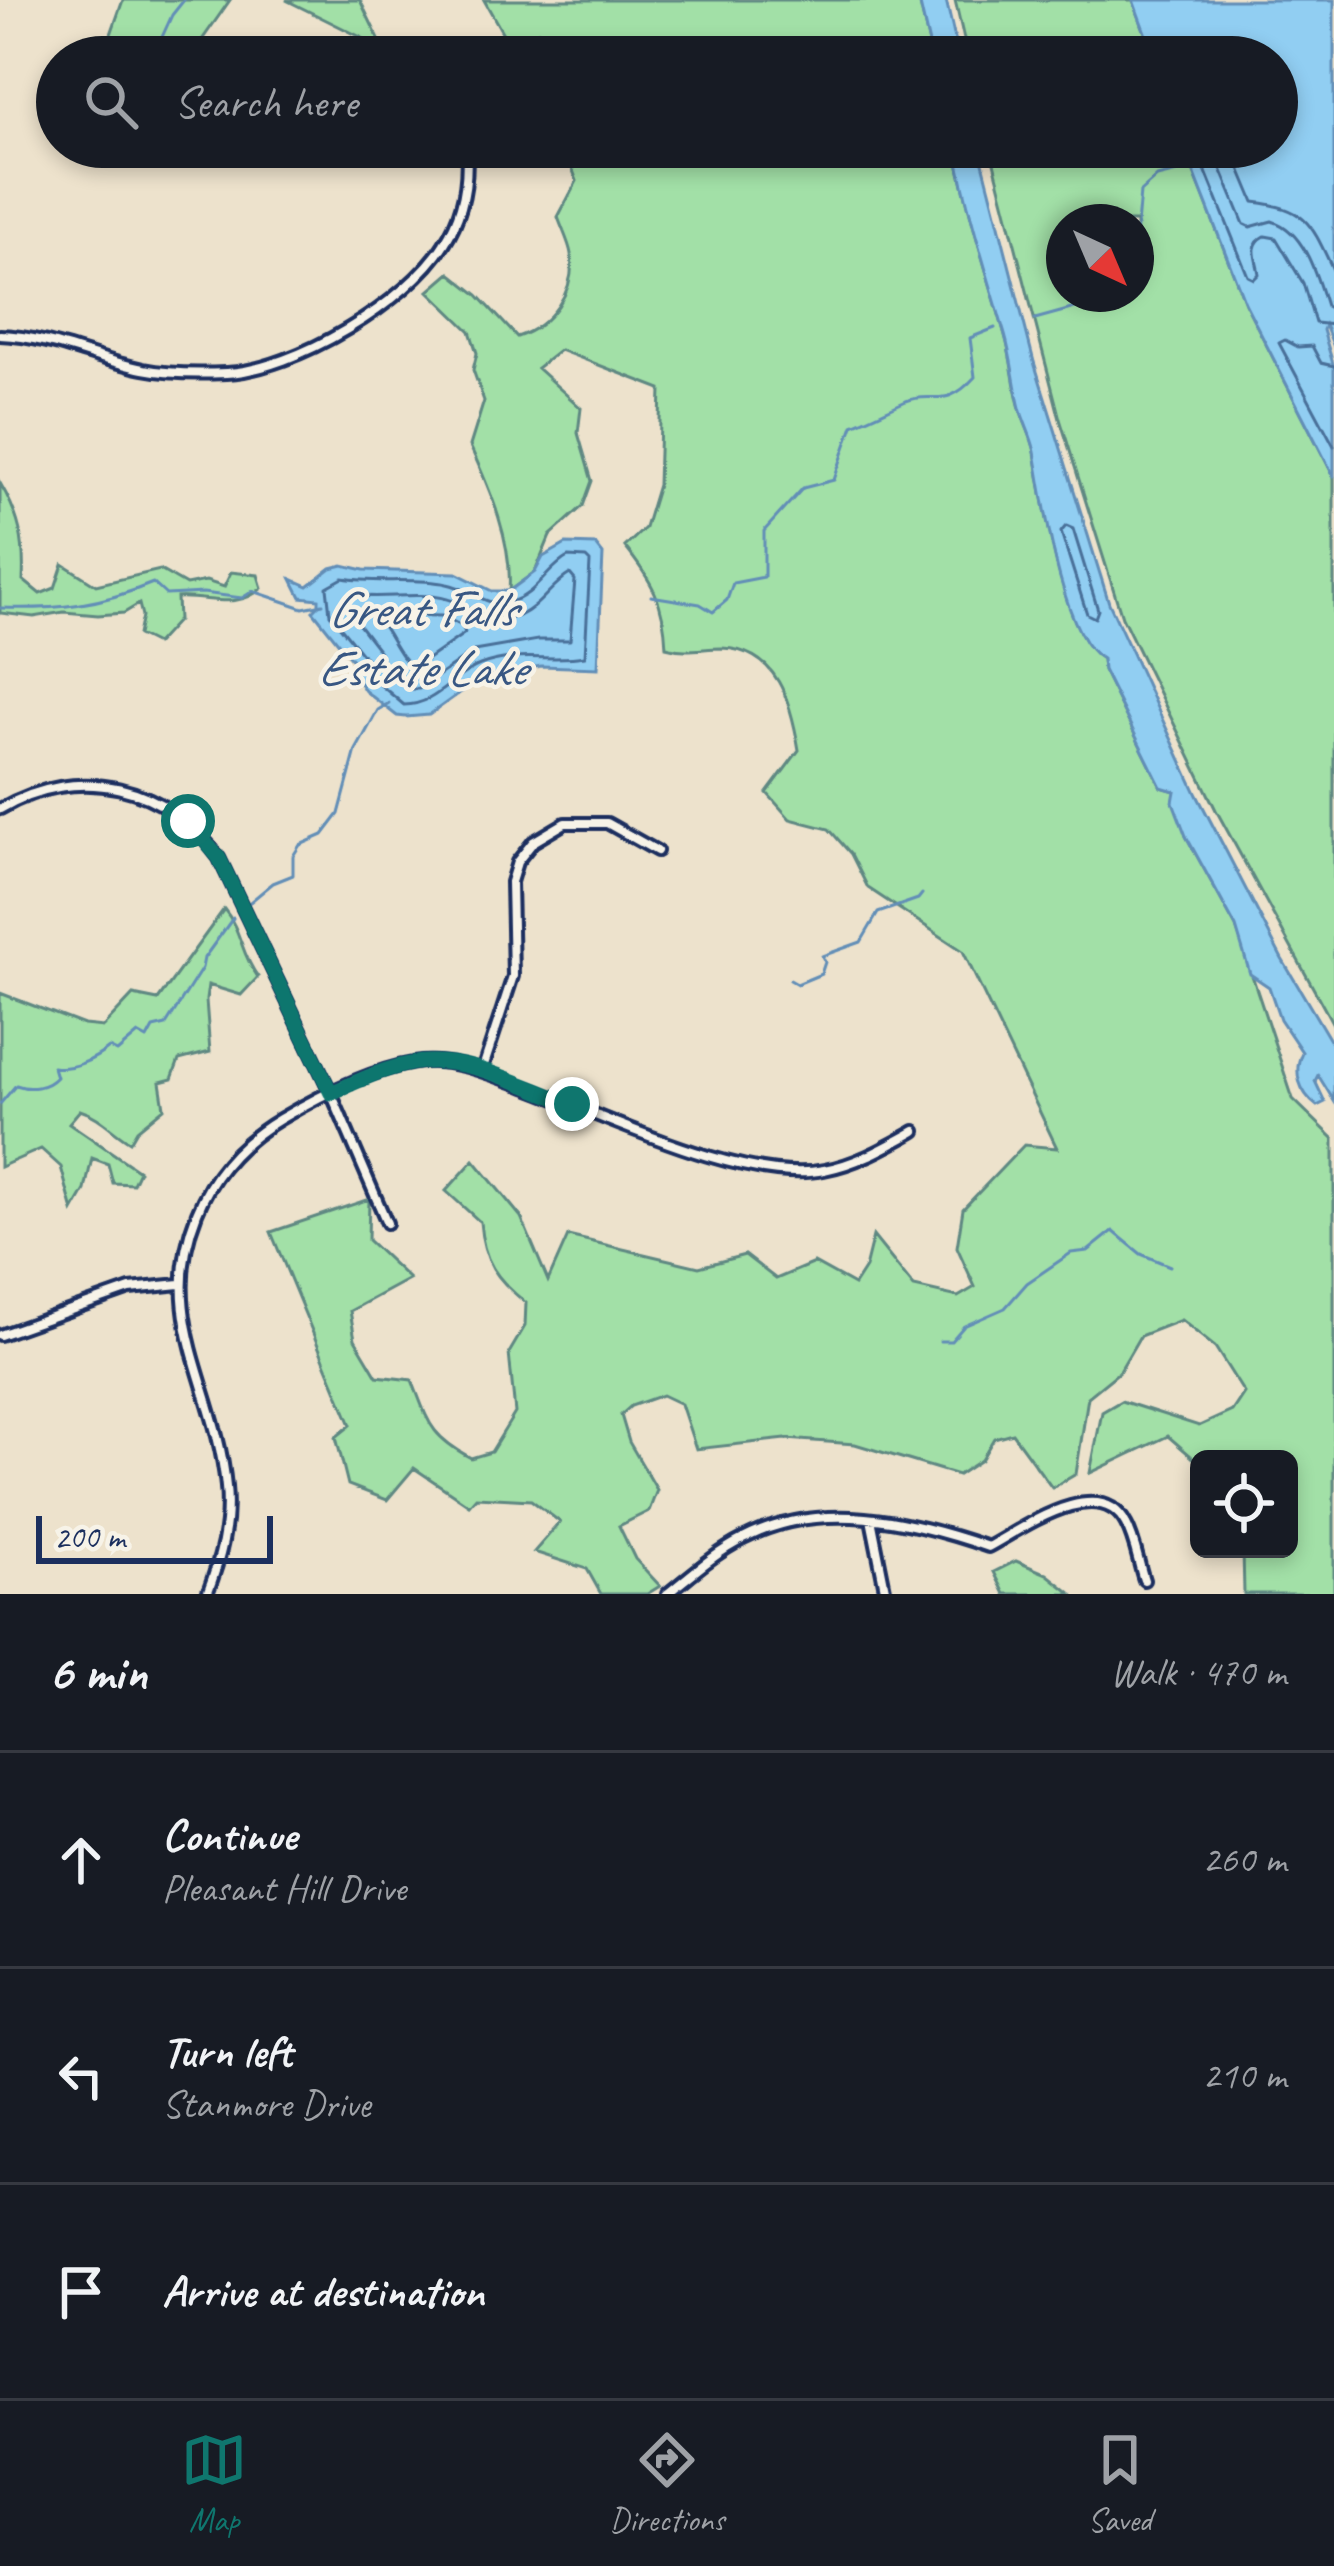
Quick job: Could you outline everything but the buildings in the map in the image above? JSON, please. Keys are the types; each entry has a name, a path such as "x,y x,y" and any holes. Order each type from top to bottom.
{"street":[{"path":"0,335 44,339 144,369 227,373 278,362 349,327 429,266 460,212 466,168"},
{"path":"0,808 40,790 98,783 147,796 188,821 219,858 387,1223"},
{"path":"482,1071 512,976 511,881 533,842 565,823 607,824 657,851"},
{"path":"207,1594 219,1561 227,1493 187,1334 180,1285 189,1232 202,1198 220,1170 263,1129 384,1070 414,1063 452,1063 706,1154 776,1173 844,1165 915,1131"},
{"path":"0,1335 130,1289 180,1285"},
{"path":"667,1594 722,1551 772,1526 836,1515 918,1527 988,1547 1055,1509 1078,1503 1106,1506 1125,1520 1144,1580"},
{"path":"871,1520 886,1594"}],"green space":[{"path":"123,0 230,0 205,36 110,36"},
{"path":"286,0 360,0 377,36 359,36"},
{"path":"484,0 919,0 927,36 540,36 538,31 504,36"},
{"path":"955,0 1133,0 1146,36 963,36"},
{"path":"572,168 960,168 1076,624 1102,659 1103,670 1161,787 1175,791 1186,836 1236,927 1293,1099 1334,1139 1334,1594 1244,1594 1243,1558 1298,1558 1298,1450 1190,1450 1190,1455 1168,1436 1090,1473 1102,1412 1121,1401 1199,1426 1232,1411 1244,1393 1215,1347 1181,1320 1140,1336 1119,1372 1088,1397 1076,1474 1052,1488 1012,1433 994,1438 981,1460 958,1475 855,1444 786,1439 696,1449 681,1404 662,1395 631,1406 621,1415 629,1442 657,1490 649,1511 619,1526 635,1559 660,1586 647,1594 601,1594 587,1569 534,1552 560,1522 531,1500 476,1497 469,1505 414,1468 387,1500 348,1485 336,1437 351,1425 271,1232 369,1199 368,1240 409,1279 350,1311 355,1339 377,1376 412,1380 432,1426 471,1458 491,1452 515,1413 509,1353 525,1326 526,1303 493,1268 480,1222 446,1191 474,1160 521,1217 548,1281 568,1236 699,1267 745,1255 776,1279 814,1263 854,1285 865,1268 873,1236 914,1287 958,1297 975,1287 957,1247 963,1209 1024,1145 1057,1148 963,951 868,888 851,854 829,829 790,819 767,793 799,750 786,697 769,668 741,651 666,647 655,593 625,547 645,528 658,485 661,389 560,350 537,368 581,408 578,433 592,481 583,506 550,536 535,572 509,591 504,535 470,446 484,401 473,370 477,353 470,331 429,291 450,273 517,337 529,332 558,306 569,281 570,249 558,217 577,181"},
{"path":"995,168 1192,168 1245,303 1334,477 1334,1026 1216,810 1122,617 1060,419"},
{"path":"0,483 20,530 23,580 40,594 55,588 63,564 96,585 160,570 186,585 206,581 224,587 231,572 258,575 262,588 232,601 177,598 178,620 156,644 138,635 139,604 124,613 98,615 0,613"},
{"path":"224,909 258,977 241,995 208,985 210,1052 179,1060 172,1079 160,1082 164,1108 130,1142 80,1110 69,1123 139,1171 133,1184 113,1183 108,1164 92,1158 85,1190 73,1211 61,1167 41,1149 0,1167 0,993 84,1025 103,1027 133,995 158,1000"},
{"path":"1016,1561 1047,1574 1072,1594 1005,1594 994,1572"}],"water":[{"path":"919,0 946,0 954,36 927,36"},
{"path":"1133,0 1334,0 1334,347 1325,325 1323,330 1334,367 1334,477 1245,303 1192,168 1298,168 1298,36 1146,36"},
{"path":"960,168 984,168 1034,362 1109,603 1197,795 1282,959 1334,1047 1334,1101 1318,1075 1315,1081 1325,1102 1317,1106 1302,1088 1298,1067 1302,1052 1280,1019 1269,987 1250,974 1236,927 1186,836 1173,802 1175,791 1161,787 1103,670 1102,659 1076,624 1056,564 1034,446"},
{"name":"Great Falls Estate Lake","path":"566,544 596,545 603,554 598,668 541,666 482,677 429,715 397,716 365,691 356,677 357,666 313,611 319,599 301,597 292,579 308,586 331,568 343,565 456,573 492,591 509,591 535,572 543,557"}],"waterway":[{"path":"162,36 184,0"},
{"path":"1139,204 1140,192 1157,177 1193,168"},
{"path":"1035,319 1060,312"},
{"path":"651,596 700,604 713,612 727,600 733,583 764,577 764,531 803,488 834,480 853,425 906,401 955,394 975,377 970,338 995,328"},
{"path":"0,608 78,604 153,583 166,595 242,598 253,591 303,608 323,604"},
{"path":"250,902 273,883 293,875 293,856 300,845 323,835 339,814 356,750 378,710 389,703"},
{"path":"790,980 797,984 821,974 822,956 861,942 878,913 922,894"},
{"path":"0,1104 16,1085 38,1087 52,1081 56,1077 53,1067 83,1063 109,1048 117,1052 138,1034 147,1039 153,1028 166,1025 233,918"},
{"path":"940,1341 951,1341 964,1326 1005,1308 1027,1283 1071,1253 1088,1251 1113,1231 1141,1254 1170,1266"}],"route":[{"path":"188,821 219,858 331,1093 384,1070 436,1062 482,1071 572,1104"}]}
